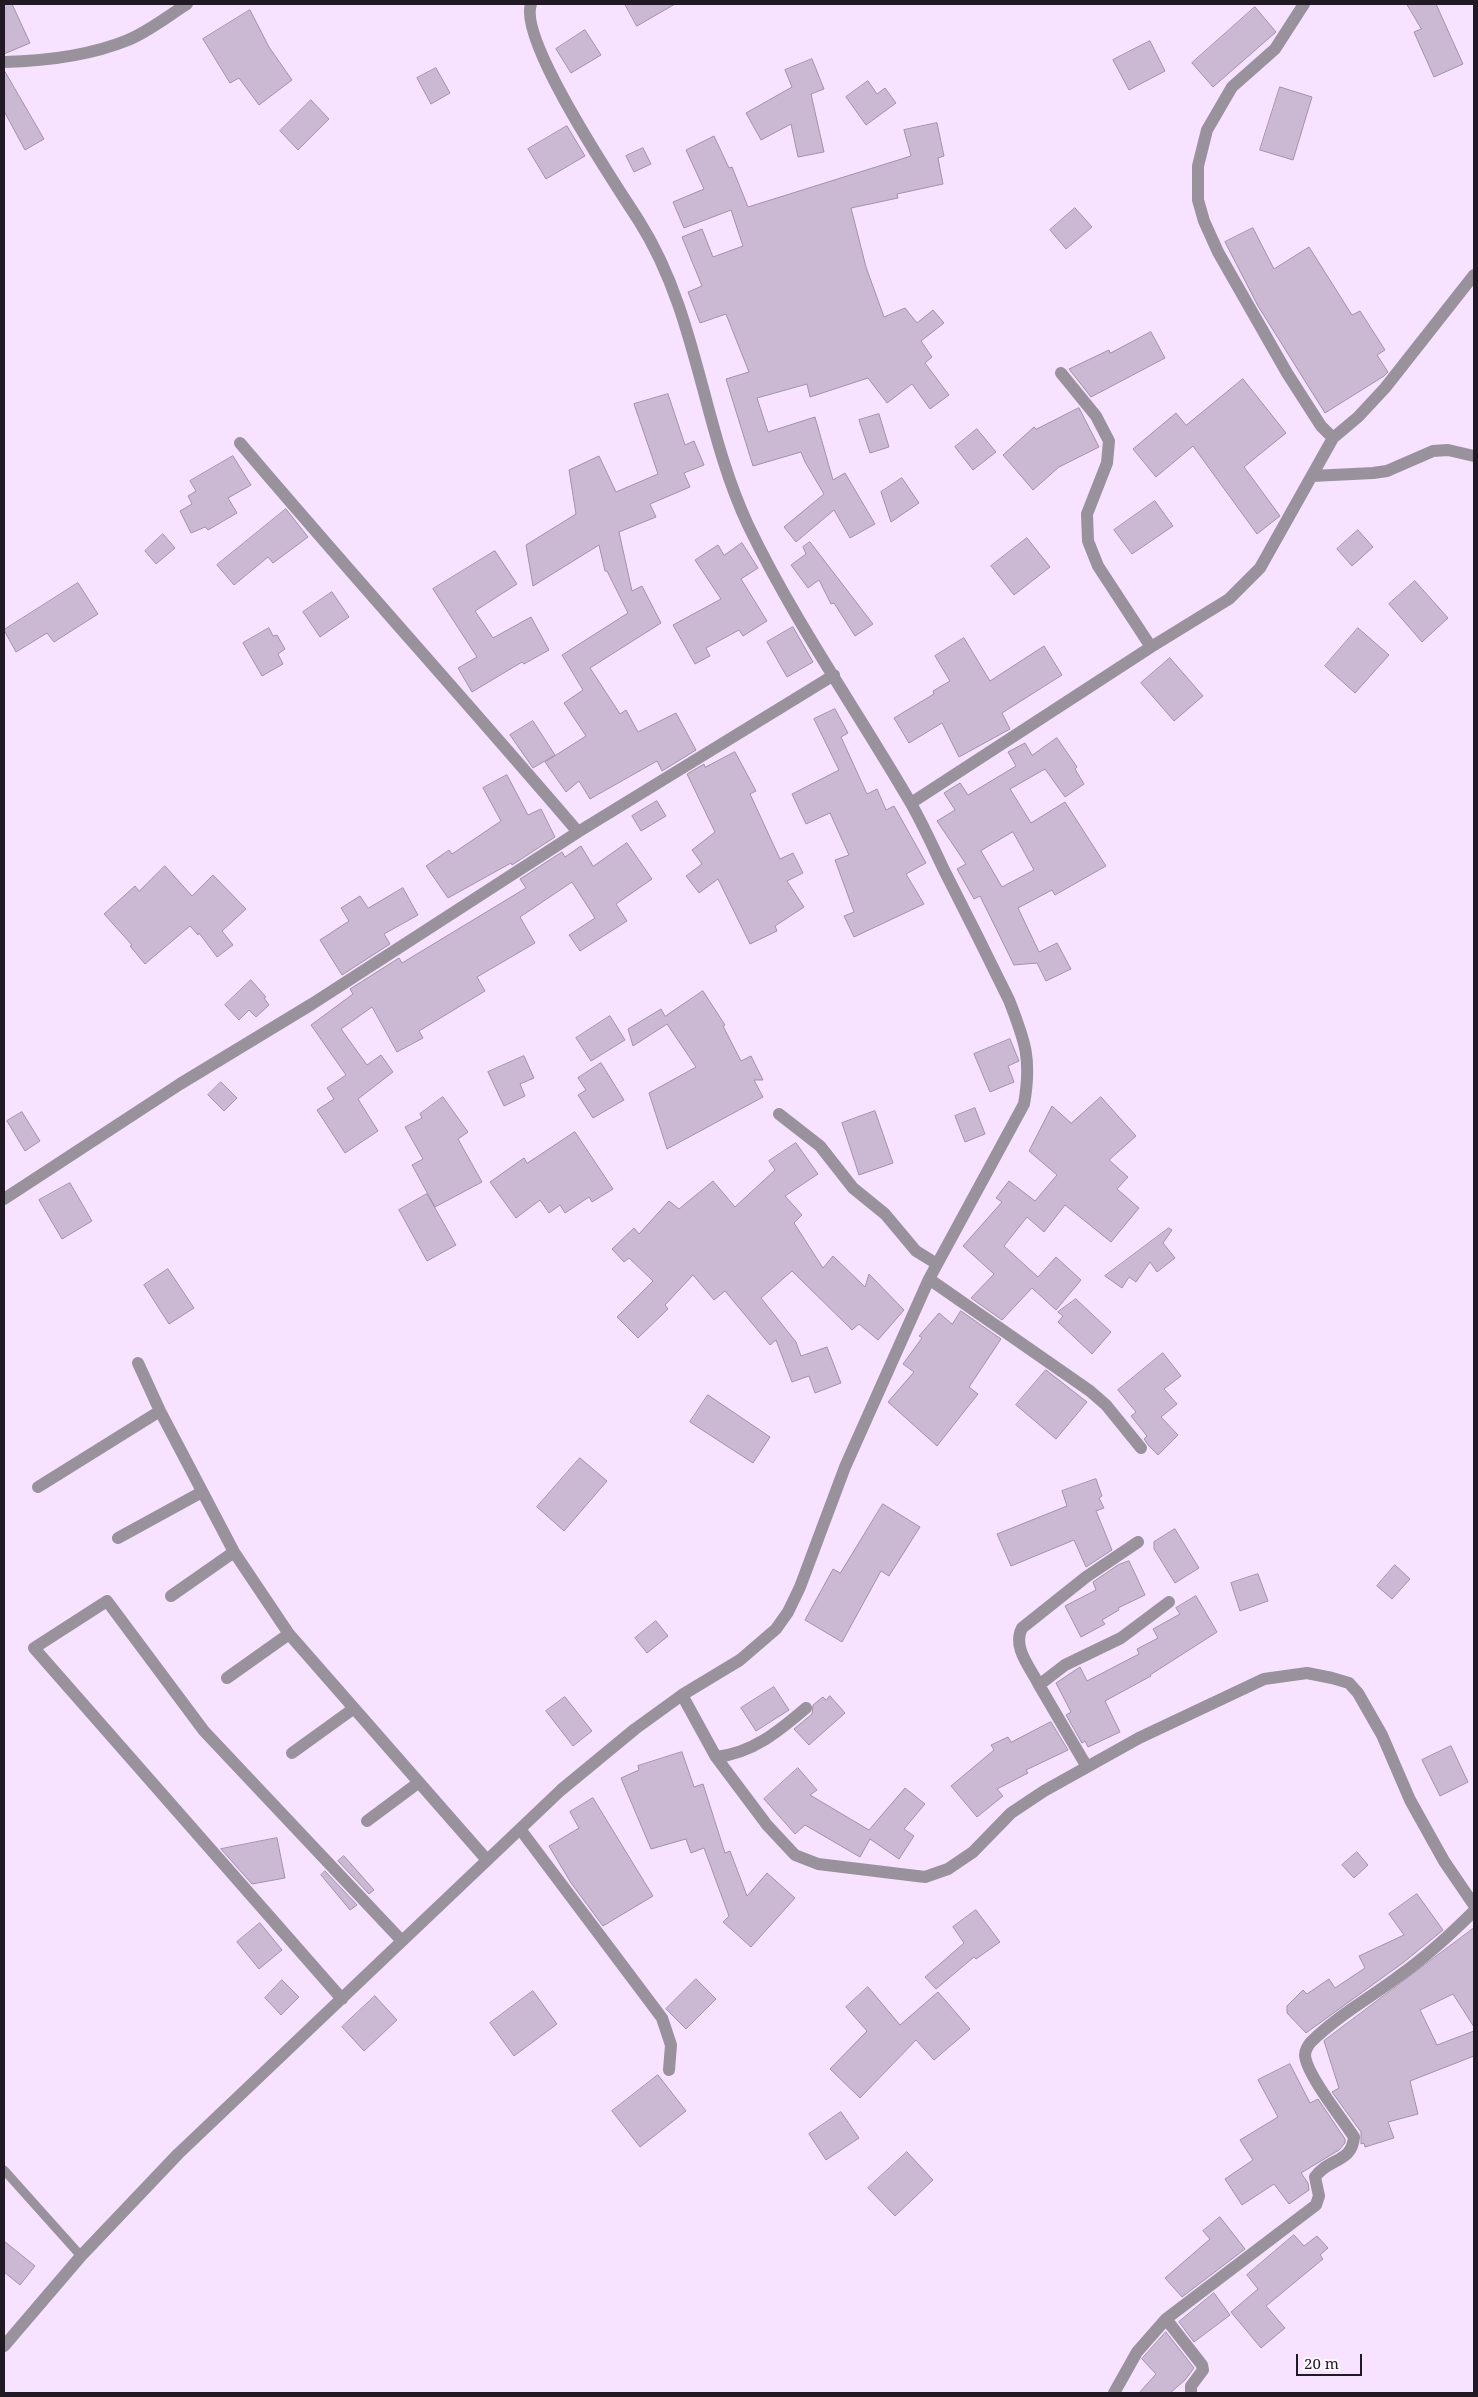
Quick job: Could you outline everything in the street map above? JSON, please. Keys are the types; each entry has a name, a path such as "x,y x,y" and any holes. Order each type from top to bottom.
{"street":[{"path":"4,62 48,59 84,53 128,40 186,4"},
{"path":"4,2346 81,2256 178,2154 561,1790 612,1746 682,1695 758,1647 776,1629 788,1612 800,1587 845,1467 936,1264 1000,1151 1024,1104 1028,1082 1028,1060 1022,1032 1010,1000 911,803 763,554 748,524 730,484 721,456 685,321 675,292 641,225 602,164 536,43 528,10 531,4"},
{"path":"1304,4 1275,49 1232,87 1207,130 1198,166 1198,200 1204,221 1218,252 1286,373 1321,426 1333,438"},
{"path":"911,803 1228,599 1260,568 1333,438 1358,417 1385,388 1474,275"},
{"path":"1060,373 1096,416 1109,441 1107,463 1087,514 1088,541 1098,566 1151,647"},
{"path":"240,443 343,565 483,721 578,832"},
{"path":"1312,476 1387,471 1433,451 1448,450 1474,456"},
{"path":"4,1199 180,1084 312,1004 578,832 834,675"},
{"path":"779,1114 820,1146 853,1188 885,1214 912,1247 936,1264"},
{"path":"929,1279 1090,1391 1106,1405 1141,1448"},
{"path":"138,1363 160,1411 234,1552 289,1634 487,1860"},
{"path":"38,1488 160,1411"},
{"path":"118,1538 202,1492"},
{"path":"1087,1768 1039,1684 1018,1644 1017,1636 1022,1628 1086,1577 1138,1542"},
{"path":"170,1596 234,1552"},
{"path":"342,1999 34,1648 107,1601 204,1731 402,1941"},
{"path":"1039,1684 1065,1665 1121,1638 1169,1602"},
{"path":"228,1678 289,1634"},
{"path":"682,1695 716,1757 767,1825 795,1855 818,1864 925,1877 948,1869 973,1852 1011,1813 1044,1791 1139,1738 1264,1679 1307,1673 1349,1683 1358,1693 1382,1735 1410,1800 1444,1861 1474,1905"},
{"path":"716,1757 731,1755 753,1748 782,1728 806,1708"},
{"path":"292,1753 353,1709"},
{"path":"367,1821 418,1783"},
{"path":"520,1829 662,2018 671,2045 669,2070"},
{"path":"1114,2393 1137,2352 1166,2319 1316,2205 1318,2196 1315,2177 1321,2168 1349,2154 1353,2147 1354,2137 1314,2078 1307,2062 1305,2054 1308,2044 1341,2017 1401,1975 1449,1936 1474,1911"},
{"path":"1166,2319 1202,2365 1203,2370 1191,2386 1191,2393"}],"lane":[{"path":"4,2170 81,2256"}],"building":[{"path":"4,4 12,4 30,43 4,54"},
{"path":"625,4 675,4 637,26"},
{"path":"1407,4 1436,4 1463,64 1434,77 1414,32 1421,29"},
{"path":"1255,7 1276,32 1213,87 1192,63"},
{"path":"250,10 269,47 292,80 259,105 239,78 230,83 203,39"},
{"path":"585,30 601,55 571,73 556,49"},
{"path":"1150,41 1165,71 1129,90 1113,60"},
{"path":"812,59 824,89 811,94 824,152 798,157 791,124 761,140 746,113 792,87 785,70"},
{"path":"436,68 450,93 431,104 417,78"},
{"path":"4,70 44,139 25,150 4,111"},
{"path":"868,81 877,94 885,88 896,103 866,125 846,97"},
{"path":"1280,87 1312,97 1293,160 1260,150"},
{"path":"311,100 329,119 298,150 280,131"},
{"path":"937,123 944,156 938,158 943,184 897,194 898,198 851,208 866,267 884,317 905,308 917,323 933,310 944,323 921,341 932,357 925,363 949,395 930,409 912,384 887,403 868,378 810,397 807,384 757,398 768,432 815,417 833,480 845,473 875,524 850,538 834,510 796,542 784,527 824,494 801,452 753,466 726,379 749,372 726,314 700,323 688,292 702,286 682,237 702,229 713,257 743,246 731,210 684,228 673,202 704,189 686,150 714,136 729,168 732,167 748,207 911,156 904,130"},
{"path":"567,126 585,156 546,179 528,149"},
{"path":"643,148 651,164 634,172 626,156"},
{"path":"1075,208 1092,227 1066,249 1050,230"},
{"path":"1253,228 1274,269 1309,247 1352,315 1360,311 1385,350 1377,355 1388,372 1325,413 1258,306 1225,242"},
{"path":"1151,332 1165,358 1091,397 1069,369 1109,350 1110,353"},
{"path":"1243,379 1286,433 1244,467 1280,516 1257,534 1193,446 1156,477 1133,449 1176,413 1186,425"},
{"path":"668,394 685,445 694,441 704,465 684,473 690,487 650,504 656,517 619,532 632,591 642,586 661,623 590,668 620,714 626,710 638,732 676,713 696,750 662,771 657,761 590,799 579,781 566,792 545,762 586,736 564,703 583,690 562,655 628,613 607,571 605,571 599,545 533,586 526,545 576,514 569,470 599,456 616,492 658,474 634,404"},
{"path":"1079,408 1099,447 1059,467 1033,490 1003,455 1034,427 1036,429"},
{"path":"879,414 889,447 870,453 859,420"},
{"path":"977,429 996,452 973,470 955,447"},
{"path":"233,456 251,485 228,498 237,513 208,530 205,527 191,533 180,511 192,504 188,496 196,491 190,481"},
{"path":"902,478 919,503 891,522 881,492"},
{"path":"1155,501 1173,526 1132,554 1114,530"},
{"path":"286,509 308,537 273,563 268,557 234,585 217,565"},
{"path":"1358,530 1373,547 1352,566 1337,549"},
{"path":"163,534 175,548 156,564 145,551"},
{"path":"1027,538 1050,567 1014,595 991,566"},
{"path":"810,542 873,624 855,636 834,603 831,604 819,580 808,588 791,565 806,554 803,547"},
{"path":"742,543 758,568 741,579 767,621 743,636 739,630 706,648 710,656 695,664 673,625 721,599 695,560 718,545 724,555"},
{"path":"495,551 517,584 475,611 493,638 531,617 549,650 524,664 522,662 472,692 458,668 477,657 433,589"},
{"path":"1415,581 1448,618 1422,642 1389,604"},
{"path":"78,583 98,614 54,642 47,633 16,652 4,630"},
{"path":"332,592 349,617 320,637 303,612"},
{"path":"793,627 813,662 787,677 767,642"},
{"path":"269,628 273,636 277,635 285,649 278,654 283,664 262,676 243,643"},
{"path":"1358,628 1389,655 1355,693 1325,666"},
{"path":"964,638 990,681 1044,646 1062,675 1002,713 1010,729 959,757 942,723 909,743 894,718 934,694 933,691 950,681 935,656"},
{"path":"1170,658 1203,696 1174,721 1141,683"},
{"path":"835,709 848,733 841,737 867,794 877,789 886,810 894,806 926,863 906,874 924,904 854,937 844,916 854,912 835,860 849,855 830,813 806,824 792,794 839,770 814,719"},
{"path":"533,721 555,755 533,768 510,735"},
{"path":"1057,738 1077,767 1075,769 1084,784 1065,797 1045,769 1010,789 1031,823 1065,802 1106,866 1055,895 1052,890 1018,908 1039,952 1057,943 1071,969 1046,981 1037,963 1014,965 980,896 974,899 957,869 966,864 937,821 955,810 944,793 960,783 968,795 1016,766 1008,752 1025,743 1032,755","holes":["1013,832 1034,870 1002,887 981,851"]},
{"path":"735,752 756,791 750,794 780,859 793,853 803,873 787,881 804,907 775,926 777,931 750,944 718,879 699,893 686,876 702,864 692,850 715,832 687,774 704,764 705,767"},
{"path":"507,775 528,815 541,809 555,837 512,865 511,863 448,898 426,866 449,850 452,854 501,821 483,788"},
{"path":"657,801 666,816 641,831 632,816"},
{"path":"627,843 652,879 616,904 627,921 580,951 569,935 595,918 572,882 520,917 535,943 477,977 485,991 419,1031 423,1038 397,1052 372,1007 341,1029 367,1065 381,1055 393,1072 358,1099 378,1131 345,1153 317,1110 334,1099 327,1088 346,1075 311,1025 353,994 350,989 399,958 402,963 526,888 520,879 562,852 565,857 581,846 593,866"},
{"path":"165,866 192,896 213,875 246,909 222,931 233,945 217,957 199,933 198,935 190,926 145,964 130,946 132,945 104,914 135,886 139,891"},
{"path":"403,888 418,915 384,934 390,944 342,975 320,940 349,921 341,908 360,896 368,908"},
{"path":"251,980 266,997 264,998 269,1005 256,1017 249,1010 239,1020 225,1005"},
{"path":"703,991 725,1025 723,1026 741,1061 751,1056 763,1080 754,1080 763,1097 667,1149 649,1093 696,1067 667,1024 633,1046 628,1029 661,1009 665,1016"},
{"path":"610,1016 625,1040 591,1061 576,1038"},
{"path":"1010,1039 1019,1061 1008,1066 1014,1082 990,1092 974,1054"},
{"path":"524,1056 534,1078 520,1084 525,1096 504,1106 488,1072"},
{"path":"601,1063 624,1100 593,1118 578,1095 586,1090 578,1078"},
{"path":"221,1082 237,1098 224,1111 208,1095"},
{"path":"443,1097 468,1132 458,1139 482,1182 435,1207 412,1165 423,1159 405,1127 422,1118 420,1114"},
{"path":"1101,1097 1136,1136 1109,1160 1128,1177 1117,1189 1139,1208 1111,1242 1065,1205 1044,1232 1027,1217 1004,1246 1038,1277 1056,1257 1081,1280 1056,1310 1032,1288 1002,1320 971,1298 994,1274 963,1246 1002,1202 996,1198 1009,1181 1035,1201 1057,1175 1029,1151 1052,1106 1071,1123"},
{"path":"975,1108 985,1134 965,1142 955,1116"},
{"path":"875,1111 893,1163 859,1175 842,1123"},
{"path":"22,1112 40,1141 25,1151 7,1121"},
{"path":"575,1132 613,1189 592,1202 589,1197 565,1213 560,1205 549,1213 540,1200 516,1218 490,1182 524,1158 527,1163"},
{"path":"796,1143 818,1174 785,1196 802,1215 794,1223 823,1268 833,1256 865,1287 869,1274 904,1310 878,1340 859,1324 852,1330 792,1271 761,1298 796,1342 801,1356 827,1347 841,1383 815,1393 809,1376 792,1382 776,1340 770,1345 725,1291 714,1300 693,1275 665,1305 668,1309 638,1338 617,1317 653,1281 629,1258 624,1262 612,1249 634,1228 639,1234 669,1201 679,1209 713,1181 735,1207 775,1170 769,1161"},
{"path":"70,1183 92,1221 62,1239 39,1200"},
{"path":"427,1194 456,1245 427,1261 399,1210"},
{"path":"1169,1228 1172,1230 1163,1243 1175,1258 1157,1272 1150,1262 1136,1282 1129,1277 1122,1288 1105,1276"},
{"path":"168,1269 194,1308 169,1324 144,1285"},
{"path":"1076,1299 1111,1332 1092,1354 1058,1322 1063,1316 1058,1312"},
{"path":"961,1311 1001,1339 969,1387 978,1394 937,1446 888,1402 914,1372 903,1364 922,1338 919,1336 939,1313 952,1324"},
{"path":"1163,1353 1181,1376 1164,1389 1177,1404 1161,1417 1178,1435 1158,1455 1144,1439 1147,1436 1131,1416 1136,1412 1118,1390"},
{"path":"1046,1370 1087,1402 1056,1439 1016,1405"},
{"path":"708,1395 770,1437 753,1463 690,1422"},
{"path":"580,1458 607,1481 564,1531 537,1507"},
{"path":"1096,1479 1102,1496 1099,1498 1104,1508 1096,1511 1112,1550 1086,1567 1074,1540 1011,1566 997,1534 1067,1506 1062,1491"},
{"path":"883,1504 920,1527 889,1576 881,1571 842,1642 805,1620 833,1569 840,1573"},
{"path":"1175,1529 1199,1568 1175,1583 1154,1549 1154,1542"},
{"path":"1129,1561 1145,1595 1118,1608 1119,1610 1102,1620 1105,1624 1081,1637 1065,1606 1096,1590 1093,1582 1118,1565"},
{"path":"1395,1565 1410,1579 1392,1599 1377,1586"},
{"path":"1258,1574 1268,1601 1240,1611 1231,1583"},
{"path":"1196,1596 1217,1632 1151,1676 1105,1701 1120,1732 1088,1747 1085,1741 1082,1743 1066,1715 1071,1712 1056,1683 1080,1667 1087,1681 1139,1654 1137,1649 1158,1638 1153,1629 1180,1614 1176,1608"},
{"path":"656,1621 668,1636 647,1653 635,1638"},
{"path":"774,1687 789,1710 756,1731 741,1708"},
{"path":"830,1696 845,1713 809,1745 794,1729 812,1714 813,1705 823,1697 826,1700"},
{"path":"565,1697 592,1731 573,1746 546,1711"},
{"path":"1051,1722 1068,1750 1026,1770 1028,1773 997,1789 1003,1796 977,1817 951,1786 994,1750 991,1745 1008,1737 1011,1742"},
{"path":"1451,1746 1468,1782 1440,1796 1422,1760"},
{"path":"682,1752 694,1787 703,1784 725,1853 730,1851 747,1896 767,1873 795,1898 751,1947 723,1922 729,1916 704,1848 691,1853 686,1839 651,1849 621,1778 639,1770 638,1766"},
{"path":"798,1768 817,1790 810,1795 869,1830 905,1788 925,1804 904,1829 914,1836 899,1859 870,1839 860,1857 805,1825 795,1834 764,1799"},
{"path":"593,1798 653,1896 603,1926 571,1883 549,1846 579,1828 570,1812"},
{"path":"277,1838 285,1878 252,1884 221,1849"},
{"path":"1357,1852 1368,1865 1354,1878 1342,1865"},
{"path":"344,1856 374,1890 369,1894 338,1861"},
{"path":"325,1871 357,1905 350,1910 321,1875"},
{"path":"1417,1894 1443,1930 1404,1962 1306,2033 1287,2013 1287,2006 1303,1990 1307,1994 1329,1979 1335,1988 1365,1968 1359,1956 1404,1935 1389,1914"},
{"path":"976,1910 1000,1942 976,1959 974,1957 936,1989 925,1977 964,1943 953,1927"},
{"path":"260,1923 282,1950 259,1969 237,1942"},
{"path":"1474,1928 1474,2027 1453,1994 1420,2010 1437,2045 1474,2031 1474,2056 1410,2081 1418,2114 1388,2122 1394,2138 1365,2147 1364,2143 1361,2144 1361,2132 1332,2092 1339,2088 1324,2041"},
{"path":"696,1979 716,1999 686,2029 666,2009"},
{"path":"282,1980 299,1997 281,2015 265,1998"},
{"path":"868,1987 900,2025 938,1992 970,2029 934,2060 916,2040 860,2098 830,2069 867,2031 846,2007"},
{"path":"533,1991 557,2024 514,2056 490,2023"},
{"path":"375,1996 397,2020 364,2051 342,2027"},
{"path":"1290,2064 1310,2103 1318,2099 1345,2139 1345,2143 1339,2150 1301,2173 1308,2183 1309,2190 1289,2204 1274,2184 1242,2205 1225,2179 1253,2160 1240,2140 1278,2117 1258,2080"},
{"path":"658,2075 686,2111 640,2147 612,2111"},
{"path":"841,2112 859,2138 826,2160 809,2134"},
{"path":"907,2152 933,2180 895,2216 868,2188"},
{"path":"1220,2217 1245,2249 1182,2297 1165,2278 1210,2239 1203,2231"},
{"path":"1294,2235 1304,2246 1317,2236 1328,2248 1320,2255 1323,2259 1266,2306 1285,2328 1261,2348 1231,2312 1258,2289 1247,2275"},
{"path":"4,2241 35,2266 20,2285 4,2272"},
{"path":"1214,2293 1230,2315 1194,2342 1179,2322"},
{"path":"1166,2332 1194,2368 1185,2380 1170,2393 1139,2393 1156,2374 1142,2359"}]}
